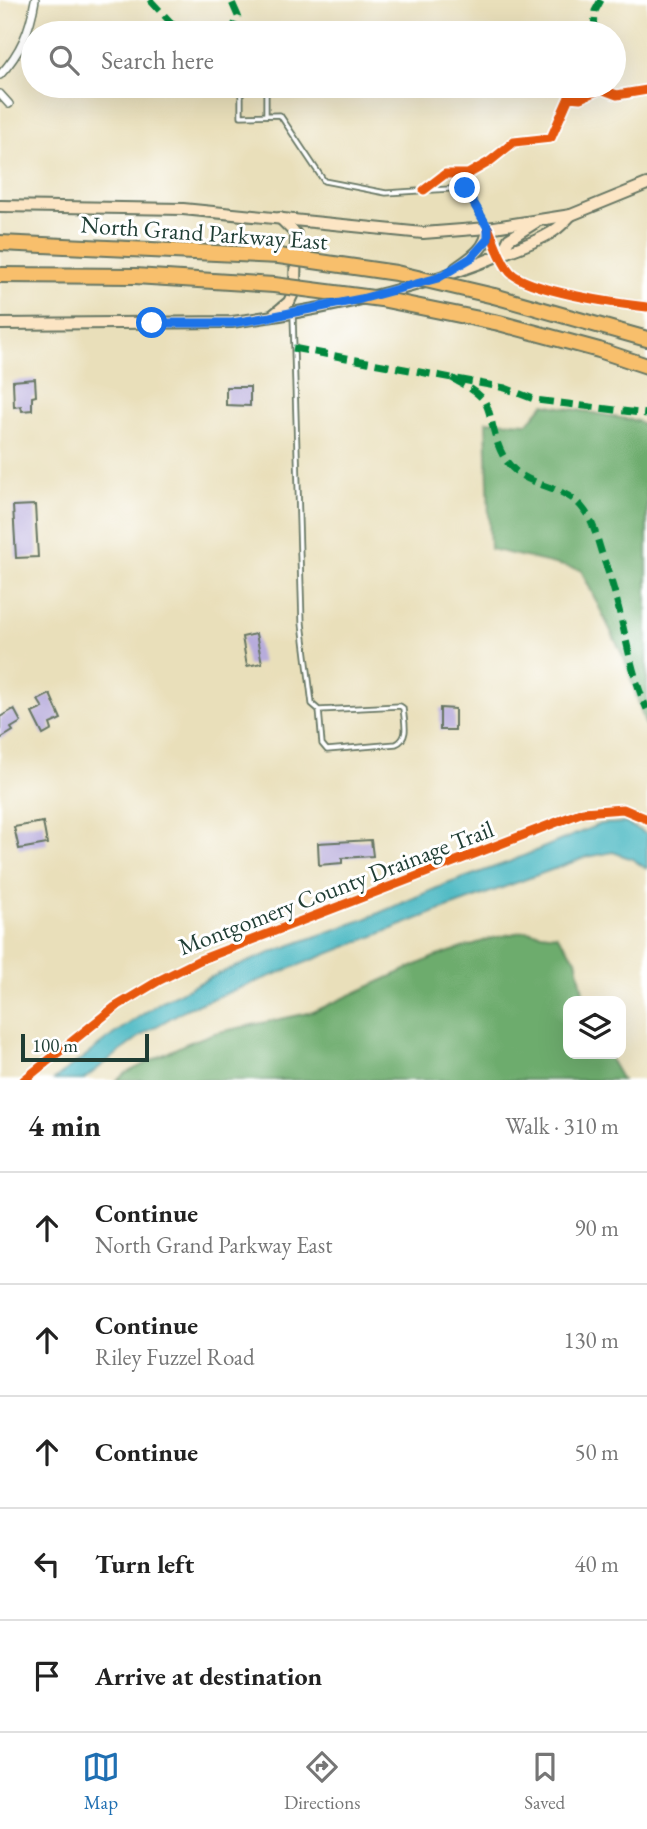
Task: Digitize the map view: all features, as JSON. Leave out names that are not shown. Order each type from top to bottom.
[{"type":"highway","name":"North Grand Parkway East","points":[[0,243],[279,256],[396,273],[494,296],[647,339]]},
{"type":"highway","name":"North Grand Parkway East","points":[[0,275],[135,276],[274,285],[381,299],[499,323],[647,366]]},
{"type":"main road","points":[[0,324],[232,323],[361,299],[438,278],[501,255],[555,231],[570,215],[647,184]]},
{"type":"main road","name":"North Grand Parkway East","points":[[0,206],[183,209],[423,233],[488,228],[570,215]]},
{"type":"main road","points":[[270,317],[289,302],[295,289],[296,234],[280,218]]},
{"type":"main road","points":[[501,255],[509,239],[541,218]]},
{"type":"main road","points":[[438,278],[482,248],[488,239],[488,228]]},
{"type":"street","points":[[32,21],[35,0]]},
{"type":"street","points":[[0,75],[21,48]]},
{"type":"street","points":[[0,94],[9,104]]},
{"type":"street","points":[[488,228],[510,271],[523,282],[615,304],[647,307]]},
{"type":"lane","points":[[241,98],[241,116],[279,116],[324,181],[386,193],[465,188],[488,228]]},
{"type":"lane","points":[[266,98],[267,115]]},
{"type":"lane","points":[[293,313],[302,623],[312,704],[315,710],[400,706],[403,708],[405,735],[402,741],[396,744],[327,750],[322,744],[319,710]]},
{"type":"green space","points":[[544,404],[637,421],[647,427],[647,730],[625,660],[581,570],[490,549],[486,421],[528,423]]},
{"type":"green space","points":[[525,931],[557,935],[576,959],[584,996],[563,996],[563,1059],[610,1059],[622,1080],[117,1080],[185,1044],[215,1033],[313,1012],[434,957]]},
{"type":"water","points":[[625,823],[647,834],[647,869],[632,859],[613,852],[587,857],[433,913],[186,1009],[143,1034],[83,1080],[54,1080],[162,1001],[218,974],[365,919],[600,824]]},
{"type":"building","points":[[35,379],[36,396],[32,397],[32,410],[22,411],[21,406],[14,407],[13,381]]},
{"type":"building","points":[[226,387],[250,387],[250,406],[226,405]]},
{"type":"building","points":[[35,505],[38,557],[16,558],[13,506]]},
{"type":"building","points":[[256,634],[262,663],[247,666],[242,637]]},
{"type":"building","points":[[50,694],[61,719],[50,724],[52,730],[43,735],[32,713],[43,708],[38,700]]},
{"type":"building","points":[[440,708],[455,709],[455,730],[440,730]]},
{"type":"building","points":[[14,709],[21,722],[0,739],[0,717]]},
{"type":"building","points":[[43,822],[47,844],[19,849],[14,827]]},
{"type":"building","points":[[371,840],[373,856],[342,858],[342,863],[319,865],[318,843]]},
{"type":"marked path","points":[[150,0],[169,21]]},
{"type":"marked path","points":[[231,0],[238,16],[236,21]]},
{"type":"marked path","points":[[595,21],[595,11],[601,0]]},
{"type":"marked path","points":[[293,348],[505,388],[536,400],[647,414]]},
{"type":"marked path","points":[[452,378],[483,399],[499,446],[508,463],[525,477],[567,495],[587,515],[613,586],[634,671],[647,709]]},
{"type":"cycle path","points":[[626,94],[647,90]]},
{"type":"cycle path","points":[[424,190],[445,174],[468,174],[489,162],[514,142],[551,138],[569,98]]},
{"type":"cycle path","points":[[488,228],[506,267],[520,279],[554,291],[647,307]]},
{"type":"cycle path","name":"Montgomery County Drainage Trail","points":[[24,1080],[115,1007],[200,960],[583,812],[623,809],[647,819]]},
{"type":"route","points":[[152,323],[232,323],[361,299],[438,278],[471,258],[488,239],[488,228],[465,188]]}]
